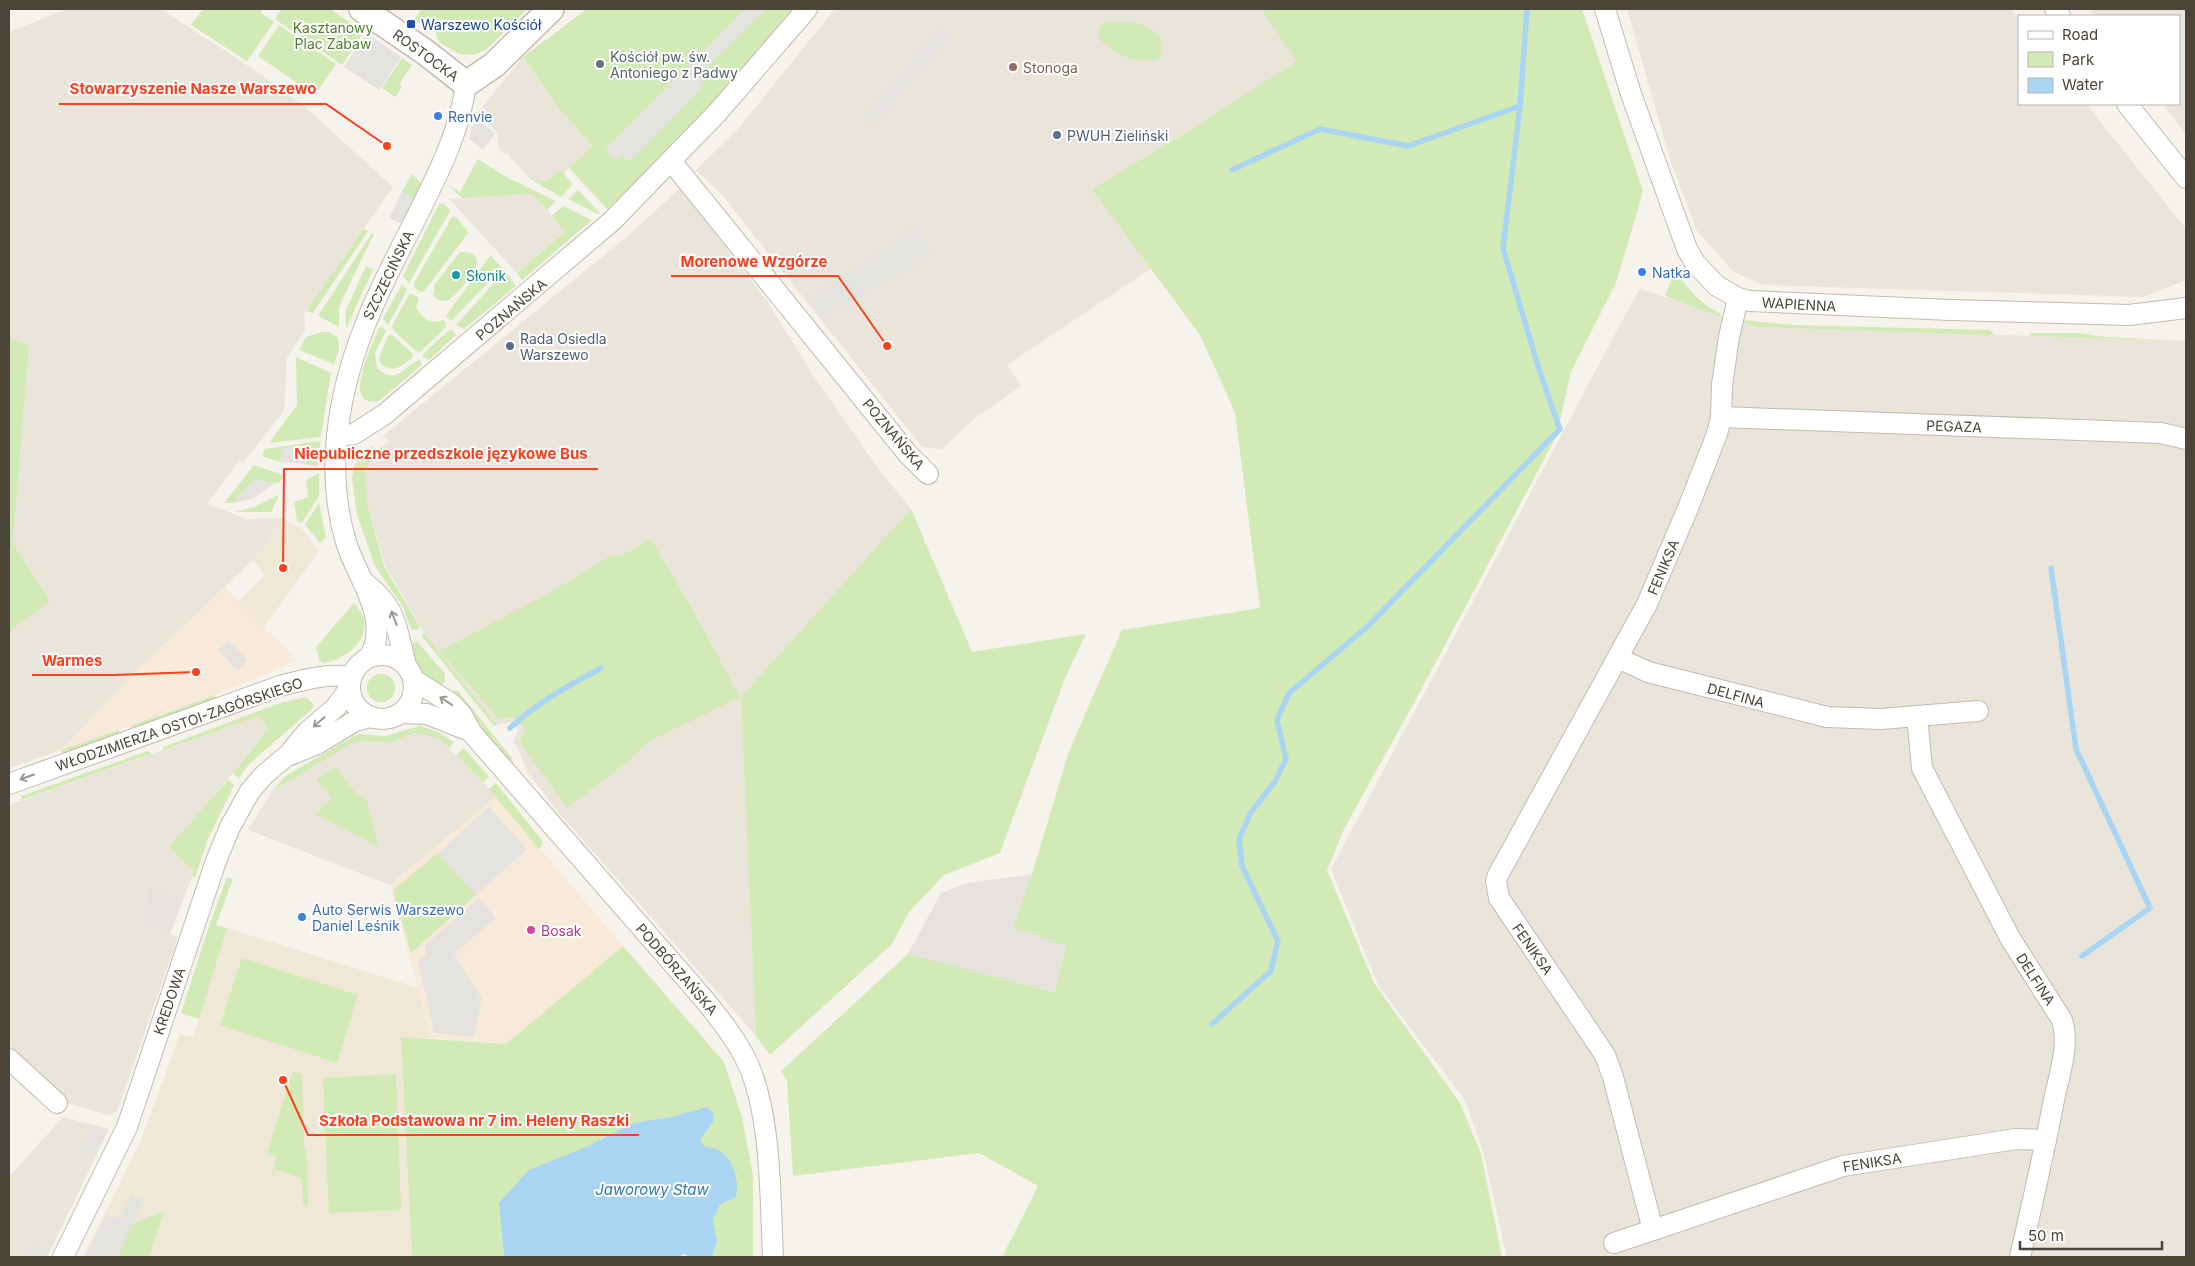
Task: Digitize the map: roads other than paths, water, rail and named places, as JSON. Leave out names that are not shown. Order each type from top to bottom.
[{"type":"street","name":"ROSTOCKA","points":[[362,9],[425,52],[466,84]]},
{"type":"street","points":[[466,84],[494,65],[551,9]]},
{"type":"street","name":"POZNAŃSKA","points":[[337,436],[354,434],[385,414],[612,222],[735,93],[807,9]]},
{"type":"street","name":"WAPIENNA","points":[[1605,9],[1632,94],[1687,249],[1707,277],[1727,293],[1750,301],[1797,304],[2043,313],[2129,315],[2186,308]]},
{"type":"street","name":"SZCZECIŃSKA","points":[[364,582],[346,544],[338,509],[335,467],[337,436],[346,382],[358,340],[377,296],[450,148],[461,115],[466,84]]},
{"type":"street","points":[[2128,105],[2186,178]]},
{"type":"street","name":"POZNAŃSKA","points":[[672,161],[907,453],[928,474]]},
{"type":"street","name":"FENIKSA","points":[[1738,298],[1726,356],[1717,434],[1676,537],[1647,604],[1498,875],[1497,890],[1504,907],[1605,1055],[1613,1077],[1653,1230],[1844,1166],[2016,1139],[2046,1140]]},
{"type":"street","name":"PEGAZA","points":[[1720,417],[2161,433],[2186,439]]},
{"type":"street","points":[[364,582],[379,594],[391,610],[410,672],[414,692],[412,701],[402,712],[389,719],[370,717],[362,712],[355,705],[350,682],[355,668],[370,656],[376,646],[376,620],[364,582]]},
{"type":"street","points":[[370,656],[390,655],[410,672]]},
{"type":"street","name":"DELFINA","points":[[1618,658],[1648,672],[1812,715],[1864,720],[1978,711]]},
{"type":"street","name":"PODBÓRZAŃSKA","points":[[410,672],[452,704],[462,715],[470,731],[703,998],[736,1041],[752,1075],[762,1112],[773,1257]]},
{"type":"street","name":"WŁODZIMIERZA OSTOI-ZAGÓRSKIEGO","points":[[9,784],[280,686],[338,675],[350,682]]},
{"type":"street","name":"KREDOWA","points":[[63,1257],[127,1127],[225,837],[250,791],[265,774],[288,755],[307,732],[336,706],[350,682]]},
{"type":"street","name":"PODBÓRZAŃSKA","points":[[402,712],[427,714],[470,731]]},
{"type":"street","name":"DELFINA","points":[[1918,716],[1922,768],[2010,938],[2055,1009],[2064,1028],[2064,1045],[2046,1140],[2020,1257]]},
{"type":"street","name":"KREDOWA","points":[[288,755],[317,744],[355,721],[370,717]]},
{"type":"street","points":[[9,1059],[57,1103]]},
{"type":"street","points":[[1614,1243],[1653,1230]]},
{"type":"water","name":"Jaworowy Staw","points":[[707,1107],[714,1113],[713,1122],[700,1139],[704,1146],[719,1150],[729,1160],[735,1171],[737,1184],[736,1197],[720,1205],[713,1220],[717,1241],[712,1257],[690,1257],[684,1254],[679,1257],[504,1257],[499,1203],[529,1170],[588,1146],[633,1123],[671,1117]]},
{"type":"waterway","points":[[1527,9],[1520,106],[1503,248],[1538,366],[1559,427]]},
{"type":"waterway","points":[[1232,170],[1320,129],[1408,146],[1520,106]]},
{"type":"waterway","points":[[1212,1024],[1271,971],[1278,941],[1242,866],[1239,839],[1251,812],[1274,783],[1286,759],[1277,720],[1289,693],[1367,627],[1560,429]]},
{"type":"waterway","points":[[2051,568],[2076,749],[2150,908],[2082,956]]},
{"type":"waterway","points":[[510,728],[542,702],[601,668]]},
{"type":"place","name":"Warszewo Kościół","points":[[411,24]]},
{"type":"place","name":"Kościół pw. św. Antoniego z Padwy","points":[[600,64]]},
{"type":"place","name":"Stonoga","points":[[1013,67]]},
{"type":"place","name":"Renvie","points":[[438,116]]},
{"type":"place","name":"PWUH Zieliński","points":[[1057,135]]},
{"type":"place","name":"Stowarzyszenie Nasze Warszewo","points":[[387,146]]},
{"type":"place","name":"Natka","points":[[1642,272]]},
{"type":"place","name":"Słonik","points":[[456,275]]},
{"type":"place","name":"Rada Osiedla Warszewo","points":[[510,346]]},
{"type":"place","name":"Morenowe Wzgórze","points":[[887,346]]},
{"type":"place","name":"Niepubliczne przedszkole językowe Bus","points":[[283,568]]},
{"type":"place","name":"Warmes","points":[[196,672]]},
{"type":"place","name":"Auto Serwis Warszewo Daniel Leśnik","points":[[302,917]]},
{"type":"place","name":"Bosak","points":[[531,930]]},
{"type":"place","name":"Szkoła Podstawowa nr 7 im. Heleny Raszki","points":[[283,1080]]},
{"type":"park label","name":"Kasztanowy Plac Zabaw","points":[[333,36]]}]
